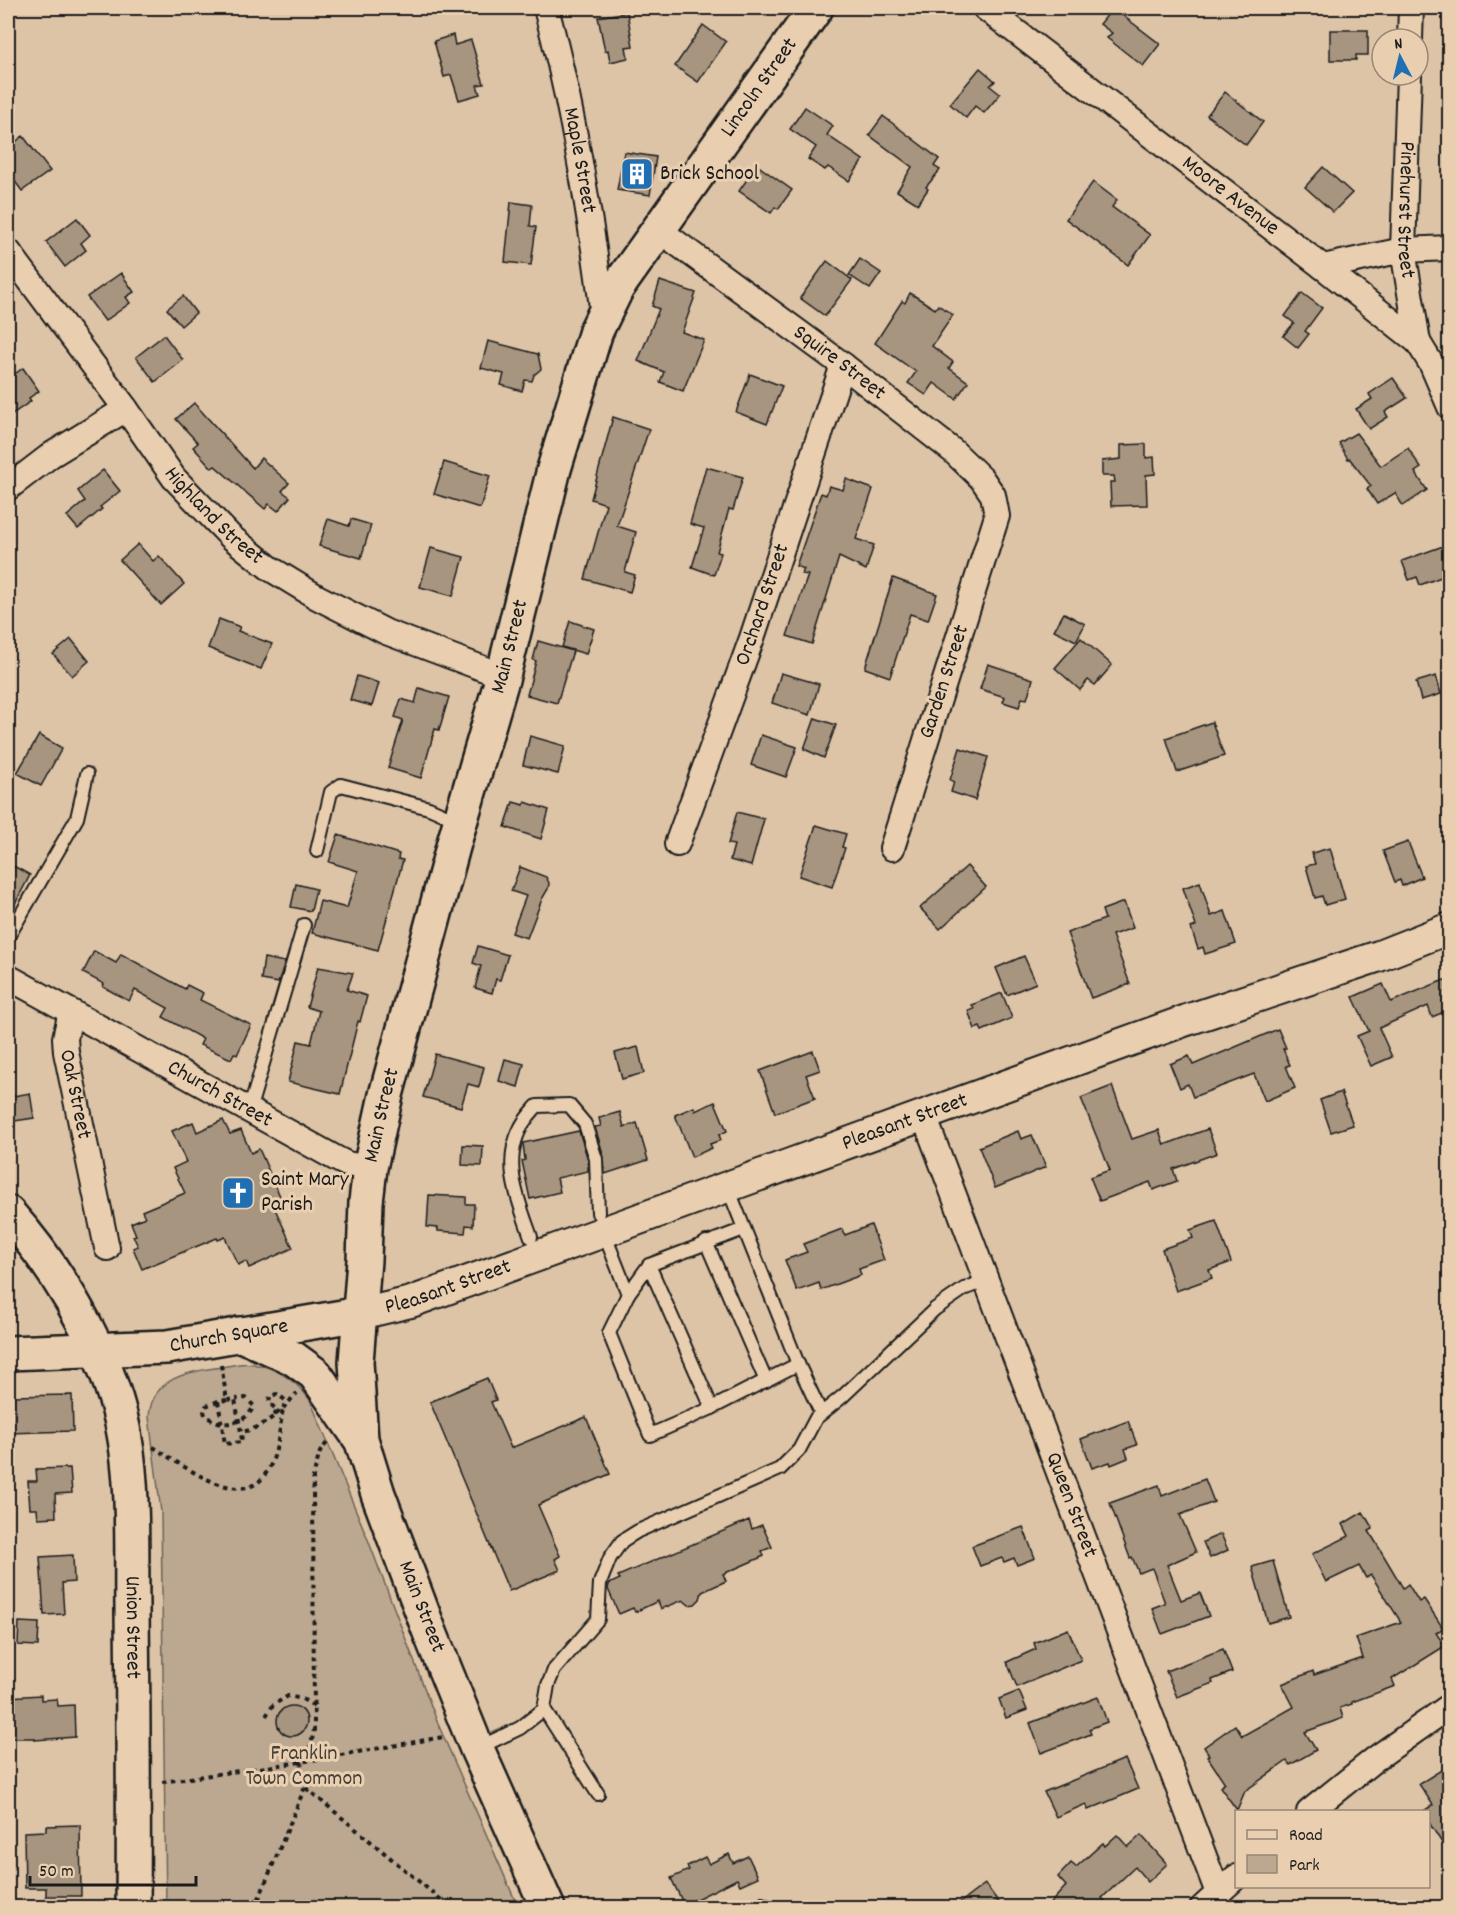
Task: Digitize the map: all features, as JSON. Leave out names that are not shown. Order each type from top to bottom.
[{"type":"main road","name":"Lincoln Street","points":[[603,315],[617,288],[816,8]]},
{"type":"main road","name":"Main Street","points":[[548,1908],[477,1749],[393,1534],[345,1438],[356,1371],[370,1168],[386,1095],[460,822],[503,676],[554,469],[603,315]]},
{"type":"main road","name":"Union Street","points":[[8,1213],[57,1278],[97,1349],[117,1402],[124,1439],[130,1501],[134,1908]]},
{"type":"main road","name":"Church Square","points":[[8,1353],[167,1347],[360,1314]]},
{"type":"main road","points":[[239,1334],[293,1358],[315,1374],[345,1438]]},
{"type":"street","name":"Maple Street","points":[[546,8],[566,86],[603,315]]},
{"type":"street","name":"Moore Avenue","points":[[985,8],[1418,342],[1432,365],[1449,407]]},
{"type":"street","points":[[1410,27],[1411,8]]},
{"type":"street","name":"Pinehurst Street","points":[[1409,87],[1403,250],[1418,342]]},
{"type":"street","name":"Squire Street","points":[[659,230],[843,365],[952,452],[982,479],[993,495],[997,516]]},
{"type":"street","points":[[1323,267],[1403,250],[1449,248]]},
{"type":"street","name":"Highland Street","points":[[8,251],[126,409],[174,478],[231,537],[271,569],[317,597],[386,632],[503,676]]},
{"type":"street","name":"Orchard Street","points":[[677,844],[752,638],[843,365]]},
{"type":"street","points":[[8,488],[51,455],[126,409]]},
{"type":"street","name":"Garden Street","points":[[892,848],[997,516]]},
{"type":"street","name":"Pleasant Street","points":[[360,1314],[411,1302],[601,1223],[728,1188],[1187,1020],[1379,956],[1449,928]]},
{"type":"street","points":[[8,977],[71,1012]]},
{"type":"street","name":"Church Street","points":[[71,1012],[337,1159],[347,1164],[370,1168]]},
{"type":"street","name":"Oak Street","points":[[71,1012],[65,1038],[66,1052],[107,1248]]},
{"type":"street","name":"Queen Street","points":[[924,1116],[987,1280],[1210,1900]]},
{"type":"street","points":[[1311,1810],[1375,1759],[1449,1706]]},
{"type":"street","points":[[1210,1900],[1235,1877]]},
{"type":"lane","points":[[8,937],[77,818],[87,774]]},
{"type":"lane","points":[[317,851],[331,792],[341,785],[429,808],[460,822]]},
{"type":"lane","points":[[249,1111],[304,925]]},
{"type":"lane","points":[[531,1238],[512,1178],[512,1149],[521,1127],[537,1106],[569,1105],[585,1124],[596,1159],[601,1223],[628,1294]]},
{"type":"lane","points":[[728,1188],[798,1364],[821,1413]]},
{"type":"lane","points":[[744,1229],[649,1265],[628,1294],[609,1333],[650,1435],[712,1408],[798,1364]]},
{"type":"lane","points":[[706,1242],[766,1381]]},
{"type":"lane","points":[[649,1265],[712,1408]]},
{"type":"lane","points":[[477,1749],[510,1735],[531,1722],[544,1709],[548,1685],[554,1670],[598,1618],[600,1582],[610,1558],[622,1541],[628,1536],[780,1469],[799,1450],[812,1423],[821,1413],[843,1396],[940,1304],[964,1289],[987,1280]]},
{"type":"lane","points":[[544,1709],[598,1794]]},
{"type":"lane","points":[[755,1908],[762,1904],[771,1908]]},
{"type":"path","points":[[220,1364],[227,1400]]},
{"type":"path","points":[[241,1432],[257,1428],[275,1416],[303,1386]]},
{"type":"path","points":[[275,1416],[276,1409],[269,1403],[270,1396],[277,1394],[285,1400],[291,1400]]},
{"type":"path","points":[[246,1398],[254,1406],[239,1422],[222,1424],[208,1418],[203,1413],[208,1404],[227,1400],[246,1398]]},
{"type":"path","points":[[218,1401],[225,1444],[242,1442],[235,1399]]},
{"type":"path","points":[[149,1445],[219,1484],[236,1489],[250,1487],[262,1479],[270,1465],[283,1409]]},
{"type":"path","points":[[255,1908],[305,1787],[301,1762],[314,1730],[313,1477],[320,1452],[345,1438]]},
{"type":"path","points":[[266,1716],[276,1702],[288,1696],[302,1699],[314,1706]]},
{"type":"path","points":[[162,1782],[301,1762],[446,1736]]},
{"type":"path","points":[[305,1787],[451,1908]]},
{"type":"green space","name":"Franklin Town Common","points":[[239,1364],[260,1365],[279,1372],[296,1384],[310,1400],[367,1537],[438,1724],[518,1907],[166,1907],[161,1512],[149,1417],[152,1402],[159,1390],[169,1381],[195,1371]]},
{"type":"building","points":[[1113,8],[1160,44],[1143,66],[1107,38],[1112,33],[1100,24]]},
{"type":"building","points":[[627,12],[633,46],[626,47],[628,58],[610,62],[608,50],[605,51],[598,17]]},
{"type":"building","points":[[703,25],[726,42],[698,82],[675,66]]},
{"type":"building","points":[[1330,30],[1368,30],[1368,55],[1356,55],[1356,60],[1330,60]]},
{"type":"building","points":[[453,35],[455,45],[471,40],[484,84],[477,85],[480,94],[459,100],[451,75],[444,77],[434,41]]},
{"type":"building","points":[[980,68],[995,81],[990,86],[1000,94],[984,113],[975,106],[966,118],[950,104]]},
{"type":"building","points":[[1225,92],[1263,122],[1246,145],[1207,115]]},
{"type":"building","points":[[805,107],[833,126],[827,135],[863,160],[849,181],[828,167],[825,170],[808,159],[816,147],[790,129]]},
{"type":"building","points":[[883,116],[939,159],[934,166],[940,170],[926,187],[928,189],[918,204],[897,191],[912,167],[869,135]]},
{"type":"building","points":[[23,136],[50,171],[22,191],[8,172],[8,148]]},
{"type":"building","name":"Brick School","points":[[624,152],[656,157],[650,195],[617,190]]},
{"type":"building","points":[[757,165],[792,190],[778,209],[775,207],[771,213],[739,191]]},
{"type":"building","points":[[1323,167],[1352,193],[1333,212],[1305,187]]},
{"type":"building","points":[[1093,182],[1117,200],[1112,207],[1150,235],[1128,265],[1066,219]]},
{"type":"building","points":[[511,202],[532,205],[530,226],[536,227],[531,265],[505,262]]},
{"type":"building","points":[[77,218],[90,235],[81,243],[86,250],[65,267],[46,242]]},
{"type":"building","points":[[860,259],[881,273],[870,289],[849,275]]},
{"type":"building","points":[[827,261],[852,280],[825,316],[800,298]]},
{"type":"building","points":[[121,273],[134,292],[126,297],[130,303],[105,321],[87,297]]},
{"type":"building","points":[[660,281],[696,293],[682,332],[704,340],[683,391],[660,382],[664,372],[638,361],[659,309],[652,306]]},
{"type":"building","points":[[910,293],[935,309],[938,305],[953,315],[932,346],[953,362],[949,368],[968,382],[956,399],[934,383],[926,395],[908,383],[916,372],[875,343],[902,301],[905,303]]},
{"type":"building","points":[[1302,293],[1322,308],[1305,331],[1309,334],[1298,348],[1283,336],[1294,323],[1285,316]]},
{"type":"building","points":[[183,296],[196,313],[181,326],[167,309]]},
{"type":"building","points":[[164,335],[183,360],[155,382],[136,357]]},
{"type":"building","points":[[488,341],[538,354],[541,369],[534,375],[532,381],[525,380],[522,391],[501,385],[504,374],[481,368]]},
{"type":"building","points":[[23,368],[39,391],[29,398],[31,401],[8,417],[8,379]]},
{"type":"building","points":[[750,374],[782,386],[767,424],[736,412]]},
{"type":"building","points":[[1393,378],[1407,398],[1385,412],[1388,417],[1369,429],[1356,409],[1372,399],[1369,394]]},
{"type":"building","points":[[194,403],[253,468],[261,458],[289,483],[282,491],[290,497],[278,511],[269,504],[265,509],[215,466],[212,468],[193,447],[198,443],[176,419]]},
{"type":"building","points":[[613,417],[649,429],[617,526],[636,532],[625,572],[635,575],[630,592],[585,579],[606,504],[591,499]]},
{"type":"building","points":[[1356,433],[1381,466],[1408,448],[1421,468],[1415,472],[1427,490],[1403,506],[1395,493],[1377,504],[1367,489],[1371,486],[1348,459],[1339,443]]},
{"type":"building","points":[[1146,444],[1146,458],[1154,457],[1155,474],[1146,475],[1147,505],[1111,506],[1110,482],[1115,482],[1114,476],[1102,476],[1102,461],[1121,459],[1121,445]]},
{"type":"building","points":[[444,462],[490,476],[480,508],[434,494]]},
{"type":"building","points":[[706,467],[743,477],[733,510],[729,509],[717,552],[721,553],[714,575],[692,567],[704,528],[690,524]]},
{"type":"building","points":[[103,470],[120,491],[78,529],[67,516],[85,501],[78,491]]},
{"type":"building","points":[[846,479],[873,489],[856,539],[874,545],[866,570],[839,557],[812,644],[787,636],[808,575],[802,574],[804,569],[796,566],[821,493],[826,495],[829,486],[843,490]]},
{"type":"building","points":[[328,519],[349,526],[351,519],[371,525],[361,558],[319,546]]},
{"type":"building","points":[[138,544],[153,561],[159,556],[184,584],[161,605],[120,560]]},
{"type":"building","points":[[1443,546],[1449,564],[1449,574],[1420,585],[1417,577],[1409,580],[1402,561]]},
{"type":"building","points":[[431,548],[464,557],[453,596],[420,587]]},
{"type":"building","points":[[893,578],[937,594],[928,620],[910,614],[890,677],[865,668]]},
{"type":"building","points":[[1064,613],[1085,624],[1076,641],[1054,630]]},
{"type":"building","points":[[219,619],[240,627],[238,631],[272,644],[261,669],[208,648]]},
{"type":"building","points":[[570,621],[594,629],[586,654],[562,647]]},
{"type":"building","points":[[1081,638],[1112,665],[1095,685],[1088,680],[1080,690],[1055,668]]},
{"type":"building","points":[[71,639],[89,661],[72,676],[53,654]]},
{"type":"building","points":[[538,641],[573,651],[557,703],[527,695],[536,661],[533,660]]},
{"type":"building","points":[[988,664],[1033,679],[1027,699],[1022,698],[1019,707],[1003,702],[1005,697],[980,689]]},
{"type":"building","points":[[781,673],[819,684],[810,715],[772,703]]},
{"type":"building","points":[[357,676],[379,683],[372,706],[350,700]]},
{"type":"building","points":[[1436,676],[1441,694],[1421,700],[1416,682]]},
{"type":"building","points":[[419,688],[449,697],[439,730],[435,729],[421,778],[388,768],[403,720],[395,717],[401,699],[415,703]]},
{"type":"building","points":[[815,718],[836,725],[824,758],[804,749]]},
{"type":"building","points":[[1212,722],[1224,756],[1177,772],[1166,738]]},
{"type":"building","points":[[39,735],[62,748],[41,786],[17,773]]},
{"type":"building","points":[[761,735],[797,747],[786,777],[751,765]]},
{"type":"building","points":[[530,736],[565,746],[558,774],[523,765]]},
{"type":"building","points":[[960,748],[988,757],[975,800],[951,792],[954,782],[950,780]]},
{"type":"building","points":[[513,802],[524,805],[525,802],[549,810],[541,839],[505,827]]},
{"type":"building","points":[[737,812],[764,819],[751,866],[730,860],[734,845],[728,844]]},
{"type":"building","points":[[816,825],[846,834],[842,847],[845,848],[832,887],[799,876]]},
{"type":"building","points":[[338,835],[399,854],[398,859],[403,860],[378,950],[312,933],[320,901],[347,908],[358,871],[329,862]]},
{"type":"building","points":[[1408,842],[1422,877],[1402,886],[1400,880],[1395,882],[1383,851]]},
{"type":"building","points":[[1330,848],[1345,899],[1325,905],[1322,896],[1315,898],[1306,866],[1315,864],[1312,853]]},
{"type":"building","points":[[8,863],[30,875],[8,917]]},
{"type":"building","points":[[967,866],[986,887],[940,929],[920,908]]},
{"type":"building","points":[[520,867],[546,877],[549,883],[527,938],[512,933],[526,896],[511,891]]},
{"type":"building","points":[[1200,882],[1211,916],[1225,911],[1236,944],[1205,954],[1203,947],[1198,949],[1191,928],[1196,926],[1183,888]]},
{"type":"building","points":[[296,884],[316,889],[311,911],[291,907]]},
{"type":"building","points":[[1124,902],[1133,928],[1112,935],[1130,984],[1091,998],[1067,933],[1105,919],[1102,910]]},
{"type":"building","points":[[478,946],[508,955],[500,980],[496,979],[492,993],[475,988],[481,966],[473,963]]},
{"type":"building","points":[[94,951],[116,963],[121,954],[185,989],[187,985],[203,993],[200,1000],[251,1025],[237,1055],[234,1053],[231,1059],[200,1045],[203,1039],[163,1017],[168,1008],[135,990],[129,1001],[83,973]]},
{"type":"building","points":[[1024,956],[1036,983],[1007,995],[996,968]]},
{"type":"building","points":[[264,958],[285,962],[278,983],[261,980]]},
{"type":"building","points":[[318,967],[353,973],[347,990],[367,996],[360,1022],[358,1021],[340,1094],[288,1082],[298,1041],[311,1044],[319,1011],[307,1007]]},
{"type":"building","points":[[1449,978],[1449,1010],[1432,1017],[1428,1006],[1379,1028],[1392,1057],[1371,1066],[1357,1036],[1369,1031],[1353,997],[1383,984],[1391,1002]]},
{"type":"building","points":[[1002,993],[1012,1018],[982,1031],[980,1027],[975,1029],[968,1011],[974,1009],[972,1005]]},
{"type":"building","points":[[1278,1029],[1290,1065],[1286,1066],[1295,1088],[1265,1101],[1254,1074],[1193,1097],[1188,1084],[1180,1088],[1170,1064],[1189,1056],[1193,1065]]},
{"type":"building","points":[[638,1047],[644,1073],[622,1079],[615,1053]]},
{"type":"building","points":[[813,1051],[820,1070],[806,1075],[815,1098],[775,1113],[760,1071]]},
{"type":"building","points":[[435,1054],[484,1067],[479,1087],[468,1084],[461,1107],[423,1097]]},
{"type":"building","points":[[505,1059],[524,1064],[518,1087],[499,1081]]},
{"type":"building","points":[[1112,1086],[1132,1139],[1159,1130],[1164,1145],[1208,1129],[1217,1153],[1173,1169],[1177,1181],[1153,1190],[1150,1182],[1100,1201],[1090,1177],[1110,1170],[1081,1098]]},
{"type":"building","points":[[1341,1092],[1353,1125],[1331,1132],[1320,1100]]},
{"type":"building","points":[[30,1093],[34,1118],[8,1122],[8,1097]]},
{"type":"building","points":[[715,1102],[727,1131],[719,1135],[721,1140],[710,1144],[712,1148],[692,1157],[675,1115],[694,1107],[695,1111]]},
{"type":"building","points":[[620,1112],[624,1127],[637,1123],[648,1160],[605,1174],[604,1157],[595,1127],[601,1126],[599,1118]]},
{"type":"building","name":"Saint Mary Parish","points":[[223,1120],[230,1134],[241,1130],[251,1153],[259,1149],[284,1205],[275,1209],[293,1248],[249,1268],[246,1261],[238,1265],[225,1237],[218,1240],[217,1238],[142,1269],[133,1248],[138,1246],[133,1236],[136,1235],[131,1223],[145,1217],[142,1211],[185,1193],[173,1168],[186,1162],[172,1131],[193,1122],[197,1132]]},
{"type":"building","points":[[579,1131],[588,1160],[588,1171],[557,1178],[560,1192],[530,1199],[522,1161],[525,1160],[523,1143]]},
{"type":"building","points":[[1018,1131],[1021,1139],[1032,1135],[1046,1167],[995,1188],[979,1147]]},
{"type":"building","points":[[463,1145],[483,1146],[482,1166],[462,1165]]},
{"type":"building","points":[[429,1195],[466,1197],[466,1204],[474,1204],[473,1226],[466,1225],[465,1233],[438,1231],[438,1228],[427,1227]]},
{"type":"building","points":[[1216,1221],[1231,1262],[1209,1270],[1212,1278],[1176,1291],[1162,1249],[1193,1238],[1190,1230]]},
{"type":"building","points":[[871,1225],[884,1260],[859,1269],[861,1275],[821,1290],[819,1283],[797,1291],[785,1260],[807,1252],[803,1244],[842,1229],[845,1235]]},
{"type":"building","points":[[487,1378],[496,1400],[491,1402],[511,1448],[586,1417],[610,1474],[538,1505],[560,1556],[555,1559],[560,1570],[509,1591],[430,1402]]},
{"type":"building","points":[[72,1395],[73,1431],[8,1433],[8,1396]]},
{"type":"building","points":[[1128,1421],[1137,1445],[1125,1449],[1128,1458],[1111,1465],[1110,1462],[1092,1468],[1081,1439]]},
{"type":"building","points":[[70,1468],[72,1493],[55,1494],[56,1517],[38,1518],[37,1509],[30,1509],[28,1481],[37,1481],[36,1469]]},
{"type":"building","points":[[1205,1479],[1214,1502],[1180,1515],[1196,1552],[1167,1565],[1181,1600],[1200,1593],[1209,1616],[1162,1634],[1152,1608],[1165,1603],[1152,1568],[1139,1573],[1132,1557],[1130,1558],[1110,1503],[1159,1485],[1162,1496]]},
{"type":"building","points":[[1363,1512],[1373,1529],[1369,1531],[1403,1588],[1408,1584],[1419,1602],[1424,1599],[1443,1628],[1436,1633],[1445,1646],[1392,1679],[1395,1686],[1340,1708],[1343,1718],[1305,1732],[1316,1750],[1290,1765],[1287,1761],[1245,1791],[1237,1810],[1220,1787],[1225,1783],[1207,1756],[1209,1755],[1204,1747],[1235,1725],[1242,1736],[1294,1707],[1282,1684],[1313,1671],[1314,1675],[1363,1658],[1356,1638],[1401,1622],[1371,1575],[1366,1578],[1359,1566],[1326,1582],[1312,1554],[1349,1536],[1343,1524]]},
{"type":"building","points":[[749,1520],[752,1529],[762,1525],[772,1547],[762,1551],[764,1556],[723,1574],[726,1581],[702,1592],[695,1604],[689,1605],[683,1600],[661,1609],[658,1601],[635,1612],[633,1608],[619,1614],[608,1589],[609,1584],[620,1579],[618,1576]]},
{"type":"building","points":[[1023,1527],[1035,1558],[1017,1565],[1014,1558],[1004,1562],[1002,1558],[980,1566],[972,1546]]},
{"type":"building","points":[[1221,1534],[1228,1550],[1210,1558],[1203,1542]]},
{"type":"building","points":[[73,1555],[74,1582],[62,1583],[64,1614],[44,1615],[40,1557]]},
{"type":"building","points":[[1273,1561],[1289,1617],[1268,1623],[1252,1567]]},
{"type":"building","points":[[19,1622],[39,1623],[38,1646],[18,1645]]},
{"type":"building","points":[[1068,1629],[1081,1660],[1017,1687],[1007,1662],[1036,1649],[1034,1643]]},
{"type":"building","points":[[1223,1649],[1232,1672],[1212,1680],[1213,1683],[1177,1697],[1166,1671]]},
{"type":"building","points":[[1019,1691],[1027,1710],[1006,1718],[999,1699]]},
{"type":"building","points":[[41,1695],[41,1700],[57,1699],[58,1706],[74,1705],[75,1737],[35,1740],[35,1738],[8,1738],[8,1697]]},
{"type":"building","points":[[1098,1697],[1107,1722],[1089,1729],[1091,1734],[1041,1753],[1030,1723]]},
{"type":"building","points":[[292,1706],[302,1711],[307,1721],[302,1731],[292,1736],[282,1731],[277,1721],[282,1711]]},
{"type":"building","points":[[1125,1759],[1138,1789],[1088,1810],[1086,1804],[1056,1817],[1044,1792]]},
{"type":"building","points":[[1449,1765],[1449,1854],[1430,1824],[1430,1810],[1425,1810],[1433,1805],[1419,1784]]},
{"type":"building","points":[[80,1825],[81,1896],[46,1896],[46,1888],[25,1888],[24,1832],[46,1831],[46,1826]]},
{"type":"building","points":[[1117,1835],[1128,1847],[1141,1835],[1167,1864],[1148,1882],[1135,1867],[1102,1898],[1112,1908],[1046,1908],[1066,1886],[1058,1877],[1071,1863],[1076,1867],[1103,1843],[1105,1846]]},
{"type":"building","points":[[729,1854],[733,1863],[748,1856],[758,1877],[740,1885],[737,1879],[684,1905],[671,1878],[689,1870],[687,1866],[705,1857],[709,1864]]},
{"type":"building","points":[[985,1884],[1003,1908],[953,1908]]},
{"type":"place","name":"Brick School","points":[[637,174]]},
{"type":"place","name":"Saint Mary Parish","points":[[238,1193]]}]
